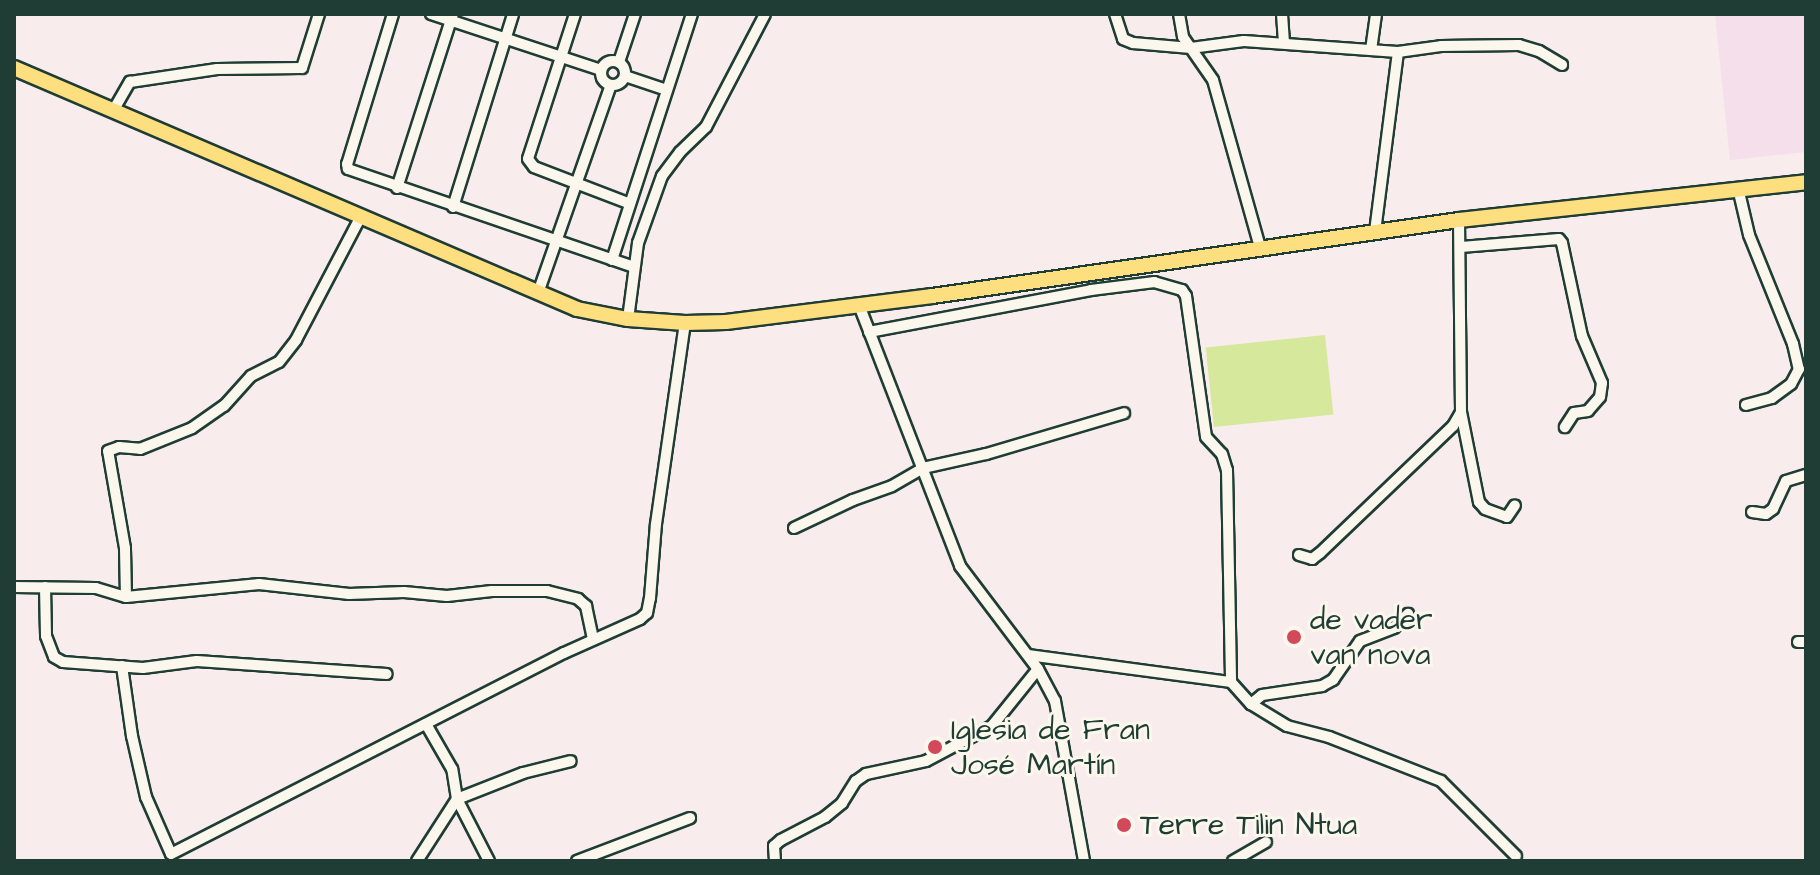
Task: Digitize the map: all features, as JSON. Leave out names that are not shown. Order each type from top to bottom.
[{"type":"main road","points":[[14,68],[577,309],[628,319],[685,323],[726,322],[859,305],[1459,220],[1806,182]]},
{"type":"street","points":[[113,111],[130,82],[217,69],[302,68],[319,14]]},
{"type":"street","points":[[393,14],[347,164],[353,173],[634,267]]},
{"type":"street","points":[[431,14],[452,17],[601,70]]},
{"type":"street","points":[[453,207],[513,14]]},
{"type":"street","points":[[575,14],[528,159],[534,167],[628,203]]},
{"type":"street","points":[[635,14],[619,62],[625,76],[667,90]]},
{"type":"street","points":[[612,260],[628,203],[692,14]]},
{"type":"street","points":[[628,319],[638,243],[662,176],[680,152],[706,127],[765,14]]},
{"type":"street","points":[[1115,14],[1123,39],[1191,48],[1244,41],[1398,52],[1441,46],[1519,45],[1539,51],[1562,65]]},
{"type":"street","points":[[1179,14],[1183,37],[1213,80],[1260,247]]},
{"type":"street","points":[[1282,14],[1284,43]]},
{"type":"street","points":[[1371,50],[1376,14]]},
{"type":"street","points":[[397,188],[452,17]]},
{"type":"street","points":[[1375,232],[1398,52]]},
{"type":"street","points":[[601,70],[608,62],[619,62]]},
{"type":"street","points":[[601,70],[604,82],[611,85],[622,82],[625,76]]},
{"type":"street","points":[[538,293],[559,242],[611,85]]},
{"type":"street","points":[[1738,188],[1749,235],[1793,344],[1799,369],[1791,384],[1772,398],[1746,405]]},
{"type":"street","points":[[126,597],[125,548],[108,451],[119,447],[140,449],[192,428],[224,406],[251,376],[279,362],[303,328],[361,216]]},
{"type":"street","points":[[1459,220],[1461,412],[1481,506],[1507,517],[1515,505]]},
{"type":"street","points":[[1461,247],[1559,239],[1562,243],[1582,336],[1602,383],[1600,397],[1588,411],[1574,413],[1565,427]]},
{"type":"street","points":[[869,332],[1103,288],[1154,282],[1182,290],[1186,296],[1206,437],[1222,454],[1227,470],[1231,682]]},
{"type":"street","points":[[859,305],[960,566],[974,589],[1038,669],[1055,701],[1084,861]]},
{"type":"street","points":[[122,666],[132,736],[146,797],[171,854],[647,613],[685,323]]},
{"type":"street","points":[[1299,555],[1312,559],[1320,553],[1453,426],[1461,412]]},
{"type":"street","points":[[794,528],[838,506],[892,486],[923,468],[986,454],[1124,413]]},
{"type":"street","points":[[1752,512],[1766,514],[1773,509],[1786,481],[1806,475]]},
{"type":"street","points":[[14,587],[96,588],[126,597],[259,584],[349,594],[404,592],[447,596],[492,591],[547,591],[578,599],[586,606],[593,639]]},
{"type":"street","points":[[45,587],[46,636],[54,657],[63,662],[122,666],[197,661],[387,674]]},
{"type":"street","points":[[1251,704],[1262,695],[1322,686],[1333,680],[1360,641],[1394,628],[1408,614]]},
{"type":"street","points":[[1028,655],[1231,682],[1251,704],[1287,726],[1329,737],[1441,781],[1516,856]]},
{"type":"street","points":[[775,861],[774,846],[825,817],[842,803],[856,781],[866,774],[875,769],[926,761],[992,726],[1038,669]]},
{"type":"street","points":[[426,724],[452,769],[457,799],[489,861]]},
{"type":"street","points":[[417,861],[457,799],[523,773],[571,761]]},
{"type":"street","points":[[577,861],[690,818]]},
{"type":"street","points":[[1233,861],[1266,842]]},
{"type":"shaded area","points":[[1715,14],[1806,14],[1806,152],[1730,160]]},
{"type":"green space","points":[[1325,335],[1333,415],[1214,427],[1206,348]]},
{"type":"place","name":"de vader van nova","points":[[1294,637]]},
{"type":"place","name":"Iglesia de Fran José Martín","points":[[935,747]]},
{"type":"place","name":"Terre Tilin Ntua","points":[[1124,825]]}]
